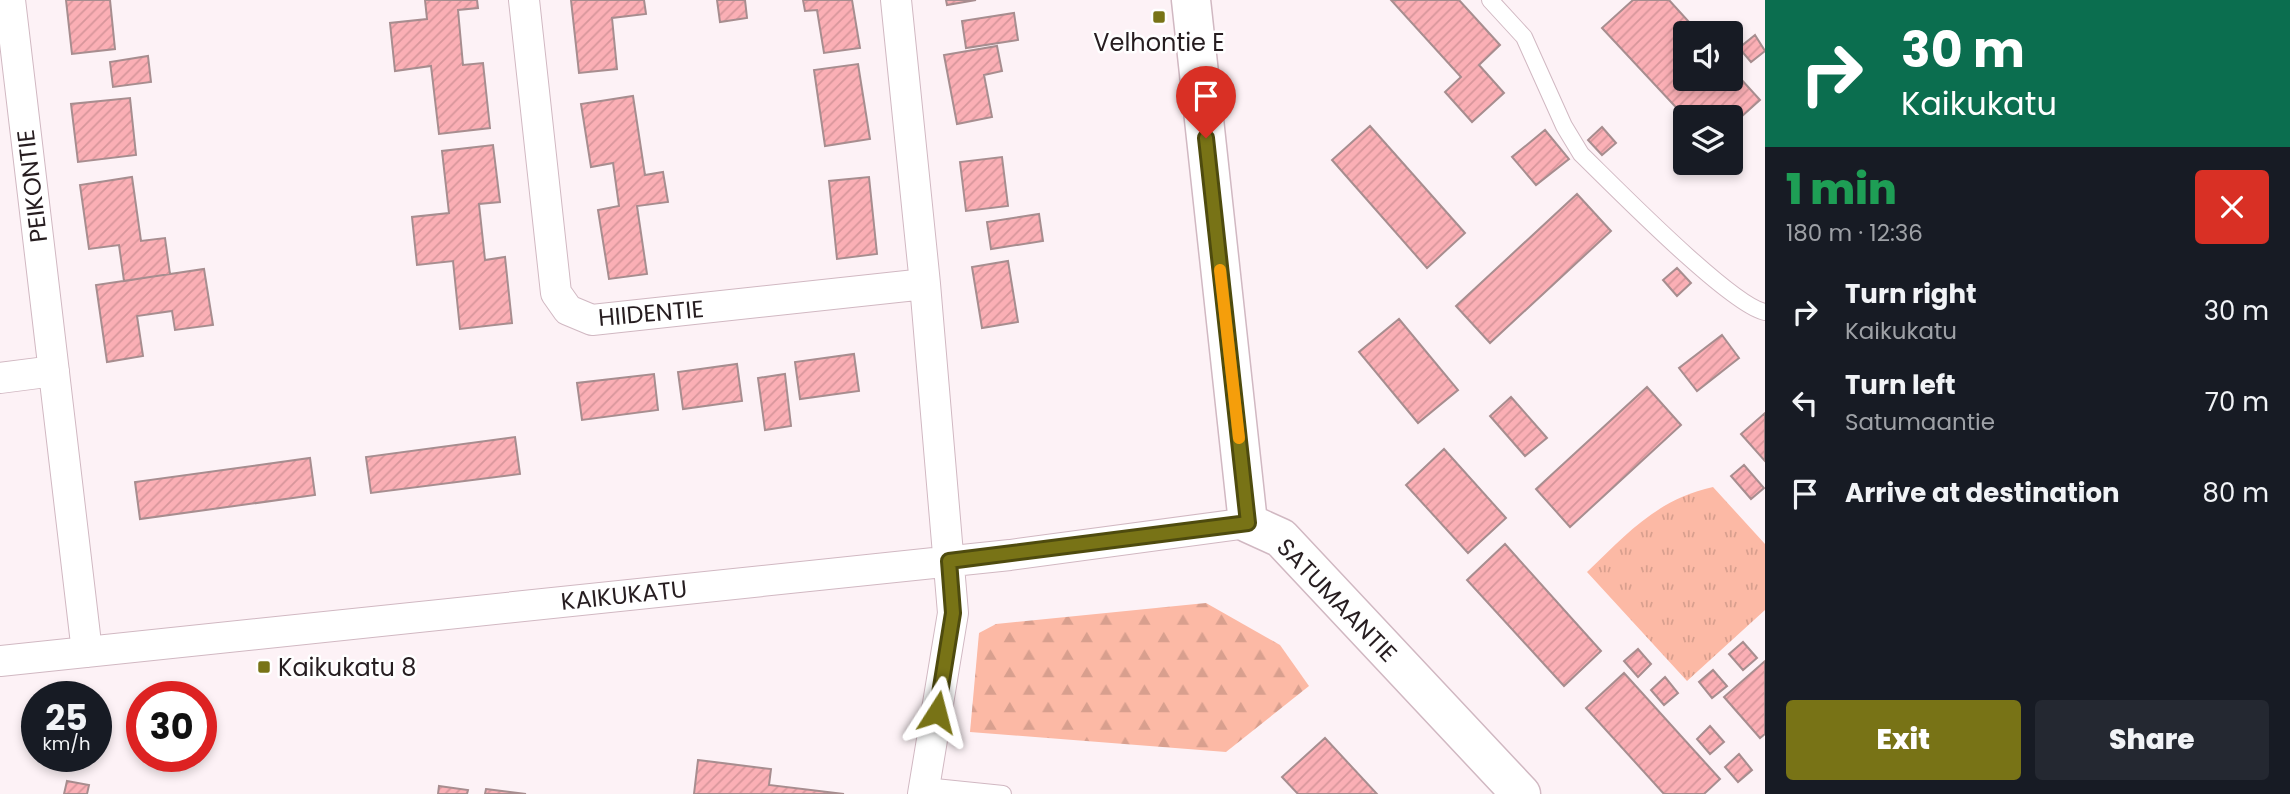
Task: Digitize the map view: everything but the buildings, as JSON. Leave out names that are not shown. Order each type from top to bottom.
[{"type":"street","name":"PEIKONTIE","points":[[10,0],[87,652]]},
{"type":"street","name":"HIIDENTIE","points":[[524,0],[556,293],[568,310],[592,320],[925,284]]},
{"type":"street","points":[[896,0],[925,284],[953,613],[924,790]]},
{"type":"street","points":[[1191,0],[1248,523]]},
{"type":"street","points":[[0,379],[54,371]]},
{"type":"street","name":"KAIKUKATU","points":[[0,662],[949,561],[1248,523]]},
{"type":"street","name":"SATUMAANTIE","points":[[1248,523],[1281,538],[1521,794]]},
{"type":"lane","points":[[1490,0],[1524,37],[1564,126],[1581,153],[1729,291],[1757,311],[1765,312]]},
{"type":"lane","points":[[924,790],[1003,794]]},
{"type":"green space","points":[[1713,487],[1765,544],[1765,610],[1687,681],[1587,572],[1630,531],[1659,509],[1675,500]]},
{"type":"green space","points":[[1206,603],[1280,645],[1309,686],[1226,752],[970,732],[979,633],[996,624]]},
{"type":"slow traffic","points":[[1220,270],[1239,438]]},
{"type":"place","name":"Velhontie E","points":[[1159,17]]},
{"type":"place","name":"Kaikukatu 8","points":[[264,667]]},
{"type":"route","points":[[937,712],[953,613],[949,561],[1248,523],[1206,138]]}]
